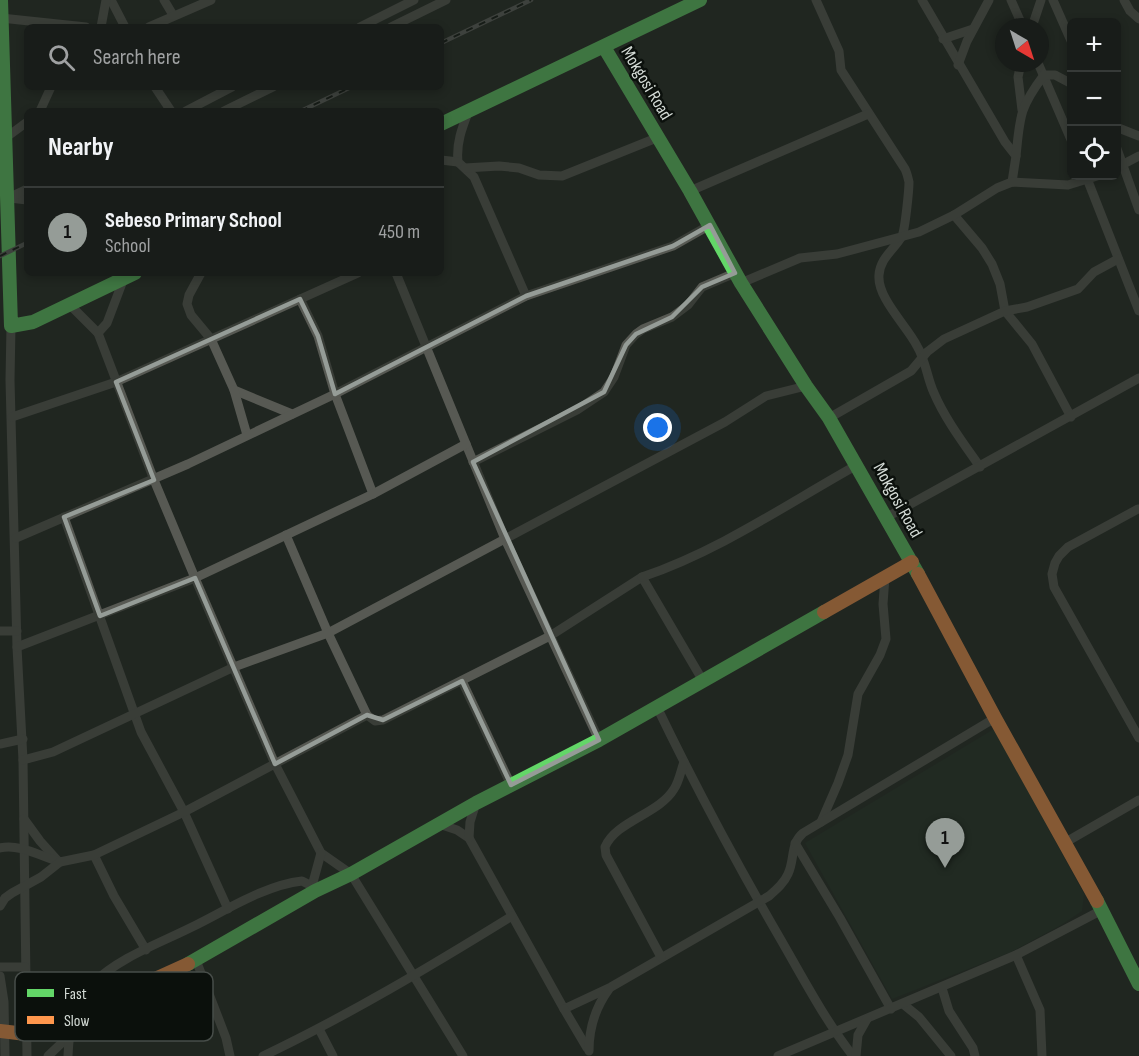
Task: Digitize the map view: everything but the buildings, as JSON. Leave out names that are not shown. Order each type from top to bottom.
[{"type":"street","points":[[1,0],[4,139],[8,198],[4,219],[5,302],[11,326],[10,380],[16,538],[17,647],[23,739],[25,972]]},
{"type":"street","points":[[101,24],[105,0]]},
{"type":"street","points":[[111,0],[123,24]]},
{"type":"street","points":[[164,0],[173,15]]},
{"type":"street","points":[[155,24],[211,0]]},
{"type":"street","points":[[366,24],[414,0]]},
{"type":"street","points":[[397,24],[446,0]]},
{"type":"street","points":[[444,122],[700,0]]},
{"type":"street","points":[[816,0],[839,51],[841,70],[905,169],[909,184],[903,235],[882,262],[879,283],[883,293],[917,344],[934,394],[980,467]]},
{"type":"street","points":[[922,0],[958,65],[1016,156]]},
{"type":"street","points":[[958,65],[973,29],[989,0]]},
{"type":"street","points":[[1011,0],[1019,18]]},
{"type":"street","points":[[1035,18],[1041,0]]},
{"type":"street","points":[[1053,0],[1067,33]]},
{"type":"street","points":[[1124,0],[1130,11],[1139,19]]},
{"type":"street","points":[[1,18],[58,24]]},
{"type":"street","points":[[944,39],[973,29]]},
{"type":"street","name":"Mokgosi Road","points":[[604,47],[659,137],[738,278],[857,465],[912,562],[995,718],[1066,842],[1139,984]]},
{"type":"street","points":[[1018,72],[1017,77],[1022,110]]},
{"type":"street","points":[[1042,72],[1067,121]]},
{"type":"street","points":[[1012,182],[1022,110],[1028,96],[1044,75]]},
{"type":"street","points":[[1044,75],[1055,75],[1067,82]]},
{"type":"street","points":[[41,108],[50,90]]},
{"type":"street","points":[[157,90],[169,108]]},
{"type":"street","points":[[192,108],[226,90]]},
{"type":"street","points":[[230,108],[267,90]]},
{"type":"street","points":[[469,110],[457,148],[461,165],[474,177],[526,296]]},
{"type":"street","points":[[690,191],[868,114]]},
{"type":"street","points":[[4,139],[24,124]]},
{"type":"street","points":[[1121,129],[1139,136]]},
{"type":"street","points":[[444,161],[461,165],[519,168],[539,175],[562,176],[659,137]]},
{"type":"street","points":[[1121,165],[1139,156]]},
{"type":"street","points":[[1121,168],[1139,210]]},
{"type":"street","points":[[473,462],[577,410],[604,392],[614,377],[626,345],[636,334],[672,317],[688,305],[702,287],[800,258],[837,254],[919,232],[954,215],[997,188],[1012,182],[1058,185],[1079,180]]},
{"type":"street","points":[[1088,180],[1139,311]]},
{"type":"street","points":[[8,198],[24,190]]},
{"type":"street","points":[[8,198],[24,200]]},
{"type":"street","points":[[954,215],[982,248],[992,264],[1000,284],[1005,311],[1032,344],[1071,417]]},
{"type":"street","points":[[16,538],[154,480],[334,394],[526,296],[673,246],[710,225]]},
{"type":"street","points":[[829,418],[911,371],[935,345],[944,339],[1005,311],[1027,307],[1078,289],[1095,272],[1118,259]]},
{"type":"street","points":[[11,326],[33,322],[130,276]]},
{"type":"street","points":[[98,333],[107,323],[130,276]]},
{"type":"street","points":[[199,276],[187,304],[191,315],[211,339],[234,390],[248,435]]},
{"type":"street","points":[[12,417],[116,382],[351,276]]},
{"type":"street","points":[[397,276],[505,539],[599,740]]},
{"type":"street","points":[[300,299],[318,336],[334,394],[373,494]]},
{"type":"street","points":[[69,304],[98,333],[154,480],[195,578],[275,764],[321,853],[351,874],[463,1056]]},
{"type":"street","points":[[887,518],[1139,378]]},
{"type":"street","points":[[0,384],[10,380]]},
{"type":"street","points":[[23,760],[53,752],[234,667],[328,633],[725,422],[760,398],[806,386]]},
{"type":"street","points":[[234,390],[291,414]]},
{"type":"street","points":[[17,647],[195,578],[373,494],[466,444]]},
{"type":"street","points":[[286,536],[367,715],[375,721],[383,720],[550,636],[642,577],[691,558],[731,538],[857,465]]},
{"type":"street","points":[[1139,509],[1068,547],[1059,555],[1052,574],[1054,587],[1139,738]]},
{"type":"street","points":[[64,517],[141,732],[184,812],[228,909]]},
{"type":"street","points":[[170,972],[195,960],[314,889],[351,874],[476,803],[599,740],[912,562]]},
{"type":"street","points":[[821,822],[848,754],[858,694],[880,655],[886,639],[883,603],[885,576]]},
{"type":"street","points":[[642,577],[703,681]]},
{"type":"street","points":[[0,631],[17,631]]},
{"type":"street","points":[[462,681],[511,785]]},
{"type":"street","points":[[657,707],[759,902],[835,1034],[854,1056]]},
{"type":"street","points":[[0,906],[5,898],[41,877],[60,862],[94,855],[184,812],[367,715]]},
{"type":"street","points":[[564,1009],[611,987],[770,896],[782,885],[789,873],[795,843],[803,833],[995,718]]},
{"type":"street","points":[[0,744],[23,739]]},
{"type":"street","points":[[661,957],[606,855],[604,847],[613,835],[675,789],[684,762]]},
{"type":"street","points":[[1066,842],[1139,800]]},
{"type":"street","points":[[469,838],[470,822],[476,803]]},
{"type":"street","points":[[24,819],[40,841],[60,862]]},
{"type":"street","points":[[439,824],[457,830],[469,838],[590,1053]]},
{"type":"street","points":[[795,843],[891,1009]]},
{"type":"street","points":[[0,848],[9,846],[60,862]]},
{"type":"street","points":[[314,889],[321,853]]},
{"type":"street","points":[[94,855],[114,896],[146,950]]},
{"type":"street","points":[[108,972],[123,961],[273,888],[302,881],[314,889]]},
{"type":"street","points":[[778,1056],[835,1034],[1016,955],[1102,910]]},
{"type":"street","points":[[263,1056],[319,1029],[414,977],[512,916]]},
{"type":"street","points":[[1016,955],[1040,1010],[1042,1056]]},
{"type":"street","points":[[195,960],[200,972]]},
{"type":"street","points":[[0,967],[25,967]]},
{"type":"street","points":[[0,976],[4,1002],[2,1031],[5,1056]]},
{"type":"street","points":[[590,1053],[589,1034],[592,1021],[601,1000],[611,987]]},
{"type":"street","points":[[942,988],[949,1011],[973,1048],[975,1056]]},
{"type":"street","points":[[903,1004],[919,1017],[951,1056]]},
{"type":"street","points":[[213,1005],[226,1038],[230,1056]]},
{"type":"street","points":[[854,1056],[858,1035],[867,1019]]},
{"type":"street","points":[[319,1029],[333,1056]]},
{"type":"street","points":[[26,1041],[27,1056]]},
{"type":"street","points":[[48,1056],[64,1041]]},
{"type":"street","points":[[68,1056],[69,1041]]},
{"type":"highlighted area","points":[[710,225],[735,273],[702,287],[672,317],[636,334],[626,345],[604,392],[473,462],[599,740],[511,785],[462,681],[383,720],[367,715],[275,764],[195,578],[100,616],[64,517],[154,480],[116,382],[300,299],[318,336],[335,394],[526,296],[673,246]]},
{"type":"shaded area","points":[[994,729],[1084,894],[1082,911],[1011,952],[892,999],[805,843]]},
{"type":"railway","points":[[444,42],[531,0]]},
{"type":"railway","points":[[307,108],[345,90]]},
{"type":"railway","points":[[0,256],[24,244]]},
{"type":"traffic: fast","points":[[1,0],[11,326],[33,322],[129,276]]},
{"type":"traffic: fast","points":[[444,123],[700,0]]},
{"type":"traffic: fast","points":[[604,47],[690,191],[741,283],[829,418],[918,574]]},
{"type":"traffic: fast","points":[[188,964],[476,803],[599,740],[824,612]]},
{"type":"traffic: fast","points":[[1097,901],[1139,984]]},
{"type":"traffic: slow","points":[[824,612],[912,562]]},
{"type":"traffic: slow","points":[[918,574],[1097,901]]},
{"type":"traffic: slow","points":[[170,972],[188,964]]},
{"type":"traffic: slow","points":[[0,1031],[15,1033]]},
{"type":"place","name":"Sebeso Primary School","points":[[945,868]]}]
